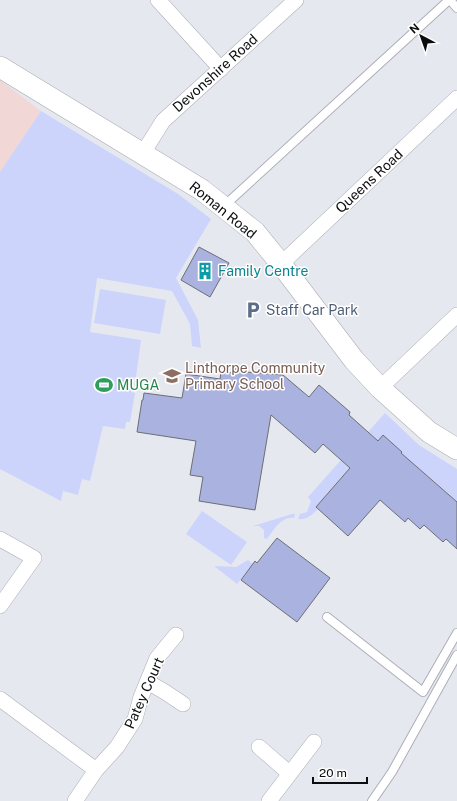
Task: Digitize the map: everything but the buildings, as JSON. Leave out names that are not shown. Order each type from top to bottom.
[{"type":"street","points":[[158,0],[221,69]]},
{"type":"street","name":"Devonshire Road","points":[[143,153],[163,121],[296,0]]},
{"type":"street","name":"Roman Road","points":[[0,67],[202,190],[255,232],[354,360],[380,388],[429,432],[457,449]]},
{"type":"street","name":"Queens Road","points":[[281,264],[457,98]]},
{"type":"street","points":[[380,388],[457,315]]},
{"type":"street","points":[[0,539],[34,558],[0,606]]},
{"type":"street","name":"Patey Court","points":[[75,801],[96,770],[118,747],[135,719],[141,697],[157,658],[176,634]]},
{"type":"street","points":[[148,682],[182,704]]},
{"type":"street","points":[[0,699],[96,770]]},
{"type":"street","points":[[269,801],[314,742]]},
{"type":"street","points":[[259,747],[289,773]]},
{"type":"lane","points":[[223,207],[440,3],[450,0],[457,8]]},
{"type":"lane","points":[[327,617],[423,692],[457,633]]},
{"type":"lane","points":[[372,801],[392,772],[457,655]]},
{"type":"shaded area","points":[[0,80],[41,111],[0,172]]},
{"type":"shaded area","points":[[41,111],[178,194],[211,219],[176,278],[198,320],[201,348],[192,346],[190,324],[172,291],[97,278],[90,332],[141,340],[136,377],[133,377],[131,392],[135,393],[130,422],[126,422],[125,429],[103,426],[90,481],[82,479],[78,495],[63,491],[61,501],[0,469],[0,172]]},
{"type":"shaded area","points":[[100,289],[166,300],[160,334],[94,323]]},
{"type":"shaded area","points":[[385,413],[419,445],[457,469],[457,502],[401,453],[402,452],[383,435],[378,441],[368,432]]},
{"type":"shaded area","points":[[341,460],[353,470],[341,478],[316,507],[318,509],[314,513],[307,518],[298,519],[300,514],[307,512],[311,501],[308,497]]},
{"type":"shaded area","points":[[202,511],[247,542],[231,565],[186,534]]},
{"type":"shaded area","points":[[295,514],[294,518],[285,519],[282,521],[267,539],[264,538],[264,530],[259,526],[253,526]]},
{"type":"shaded area","points":[[248,560],[253,564],[237,584],[214,566],[236,567]]},
{"type":"place","name":"Family Centre","points":[[205,271]]},
{"type":"place","name":"Staff Car Park","points":[[253,310]]},
{"type":"place","name":"Linthorpe Community Primary School","points":[[172,376]]},
{"type":"place","name":"MUGA","points":[[104,385]]}]
